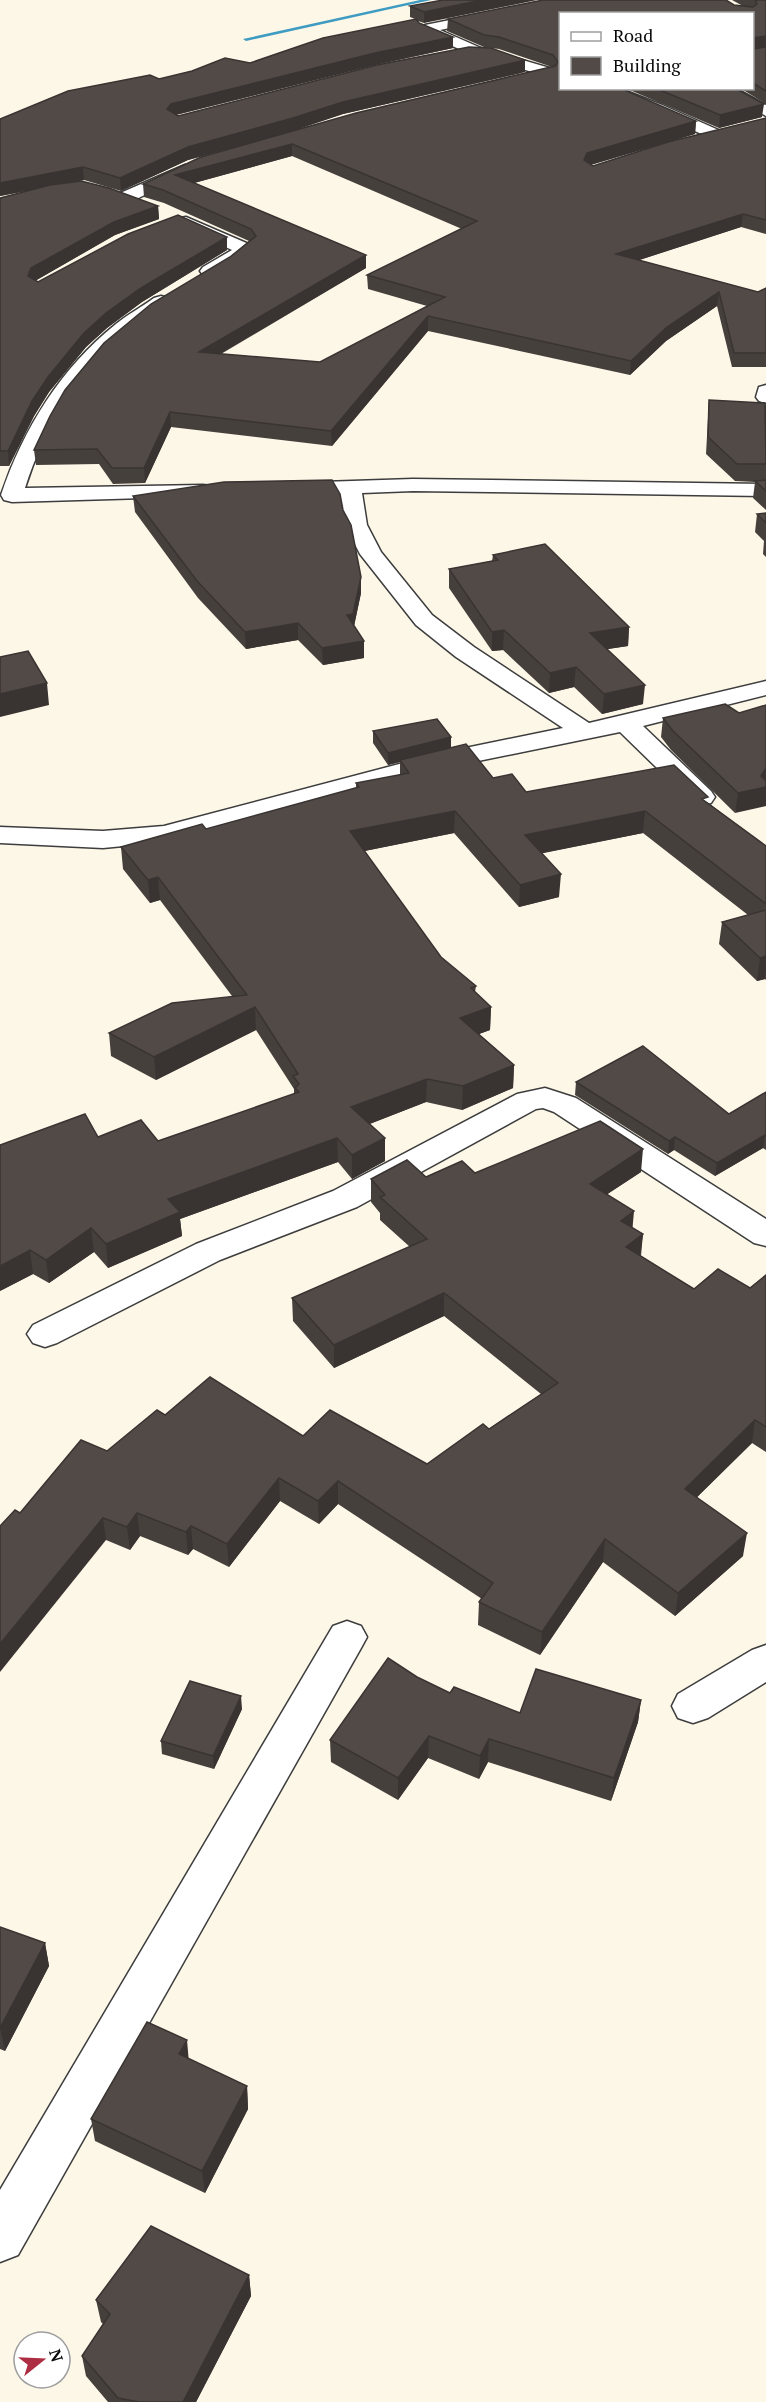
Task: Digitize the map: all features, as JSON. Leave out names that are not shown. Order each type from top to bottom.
[{"type":"street","points":[[500,14],[425,29],[478,52],[493,54],[555,74]]},
{"type":"street","points":[[451,56],[478,52]]},
{"type":"street","points":[[514,80],[555,74]]},
{"type":"street","points":[[608,90],[657,108],[717,135]]},
{"type":"street","points":[[727,90],[766,111]]},
{"type":"street","points":[[694,141],[737,130]]},
{"type":"street","points":[[146,205],[119,196],[195,165]]},
{"type":"street","points":[[175,219],[245,249],[123,327],[96,352],[49,409],[25,460],[12,495],[219,491]]},
{"type":"street","points":[[766,391],[766,397]]},
{"type":"street","points":[[265,490],[413,485],[616,486],[766,490]]},
{"type":"street","points":[[350,487],[356,525],[371,554],[424,620],[465,652],[584,731]]},
{"type":"street","points":[[0,835],[90,841],[129,840],[153,836],[305,799],[441,761],[625,723],[766,688]]},
{"type":"street","points":[[625,723],[719,813]]},
{"type":"street","points":[[45,1334],[208,1252],[345,1199],[528,1101],[545,1098],[565,1105],[766,1235]]},
{"type":"street","points":[[0,2237],[347,1637]]},
{"type":"street","points":[[693,1706],[766,1662]]},
{"type":"building","points":[[443,0],[482,0],[424,12],[410,6]]},
{"type":"building","points":[[543,0],[726,0],[734,5],[753,7],[757,4],[755,0],[766,0],[766,36],[754,38],[754,12],[559,12],[559,90],[625,90],[696,121],[587,153],[584,160],[593,166],[668,142],[766,118],[766,220],[743,214],[616,254],[758,292],[766,288],[766,353],[734,353],[719,292],[667,327],[631,361],[428,316],[331,431],[170,412],[144,468],[112,468],[97,449],[34,450],[65,390],[104,343],[151,304],[230,257],[256,236],[251,229],[163,190],[143,184],[201,157],[356,113],[555,66],[558,62],[553,55],[499,37],[484,35],[448,19]],"holes":[[[292,144],[477,221],[367,275],[445,297],[320,362],[199,352],[366,255],[175,175]]]},
{"type":"building","points":[[416,19],[419,23],[453,37],[375,53],[171,104],[167,109],[178,116],[377,65],[469,47],[491,48],[525,60],[343,102],[188,147],[120,178],[83,167],[0,183],[0,119],[68,91],[150,75],[159,79],[192,71],[225,58],[250,63],[323,38]]},
{"type":"building","points":[[766,47],[766,91],[754,84],[754,49]]},
{"type":"building","points":[[660,90],[739,90],[764,104],[720,115]]},
{"type":"building","points":[[81,181],[109,188],[158,206],[114,222],[31,268],[28,276],[38,282],[128,234],[178,215],[227,237],[141,288],[106,313],[84,333],[48,377],[32,401],[8,451],[0,451],[0,198],[50,185]]},
{"type":"building","points":[[709,400],[765,403],[766,464],[737,464],[708,437]]},
{"type":"building","points":[[332,480],[340,494],[343,510],[351,525],[361,577],[353,614],[347,615],[364,641],[322,648],[298,623],[245,632],[197,581],[133,496],[224,482]]},
{"type":"building","points":[[766,480],[766,491],[755,481]]},
{"type":"building","points":[[766,513],[766,523],[757,514]]},
{"type":"building","points":[[545,544],[629,627],[590,633],[645,685],[604,694],[576,667],[550,673],[504,630],[492,632],[449,569],[498,560],[493,555]]},
{"type":"building","points":[[28,651],[47,683],[0,694],[0,657]]},
{"type":"building","points":[[725,704],[739,713],[766,705],[766,768],[761,776],[766,781],[766,787],[738,793],[673,731],[663,718]]},
{"type":"building","points":[[437,719],[451,737],[388,753],[373,731]]},
{"type":"building","points":[[466,744],[493,778],[512,774],[526,792],[674,765],[708,797],[702,799],[766,846],[766,904],[645,811],[525,835],[561,874],[520,885],[455,811],[350,831],[441,957],[476,986],[471,988],[491,1007],[460,1018],[514,1065],[463,1086],[427,1079],[351,1107],[385,1138],[352,1155],[337,1138],[168,1199],[180,1212],[106,1244],[91,1228],[46,1260],[30,1250],[0,1266],[0,1145],[85,1114],[98,1137],[141,1120],[158,1141],[299,1092],[295,1088],[299,1084],[293,1076],[298,1074],[255,1007],[154,1057],[109,1033],[172,1003],[247,995],[158,877],[148,880],[121,847],[202,824],[206,829],[359,787],[356,783],[409,773],[400,760]]},
{"type":"building","points":[[766,910],[766,956],[760,958],[722,922]]},
{"type":"building","points":[[643,1046],[729,1114],[766,1092],[766,1136],[717,1163],[675,1137],[669,1141],[576,1082]]},
{"type":"building","points":[[600,1121],[643,1149],[590,1184],[634,1211],[621,1221],[643,1234],[626,1247],[694,1289],[718,1269],[750,1288],[766,1275],[766,1427],[755,1420],[685,1489],[747,1533],[678,1593],[605,1539],[542,1632],[479,1602],[493,1583],[338,1481],[318,1501],[279,1478],[227,1544],[191,1526],[186,1532],[137,1513],[127,1527],[103,1518],[0,1644],[0,1526],[15,1510],[20,1513],[81,1440],[107,1451],[157,1410],[165,1415],[210,1377],[303,1436],[330,1410],[427,1464],[483,1424],[489,1429],[558,1383],[444,1293],[334,1345],[292,1298],[427,1239],[380,1197],[385,1195],[371,1179],[407,1160],[426,1177],[462,1161],[475,1173]]},
{"type":"building","points":[[388,1658],[417,1677],[450,1693],[454,1687],[520,1713],[536,1669],[641,1700],[614,1778],[489,1739],[480,1756],[429,1736],[398,1778],[330,1740]]},
{"type":"building","points":[[190,1681],[241,1696],[213,1756],[161,1741]]},
{"type":"building","points":[[0,1927],[45,1943],[0,2028]]},
{"type":"building","points":[[147,2022],[187,2040],[179,2054],[247,2086],[202,2171],[91,2119]]},
{"type":"building","points":[[151,2226],[249,2275],[183,2402],[139,2402],[118,2398],[82,2356],[110,2314],[96,2300]]},
{"type":"waterway","points":[[246,39],[428,0]]}]
